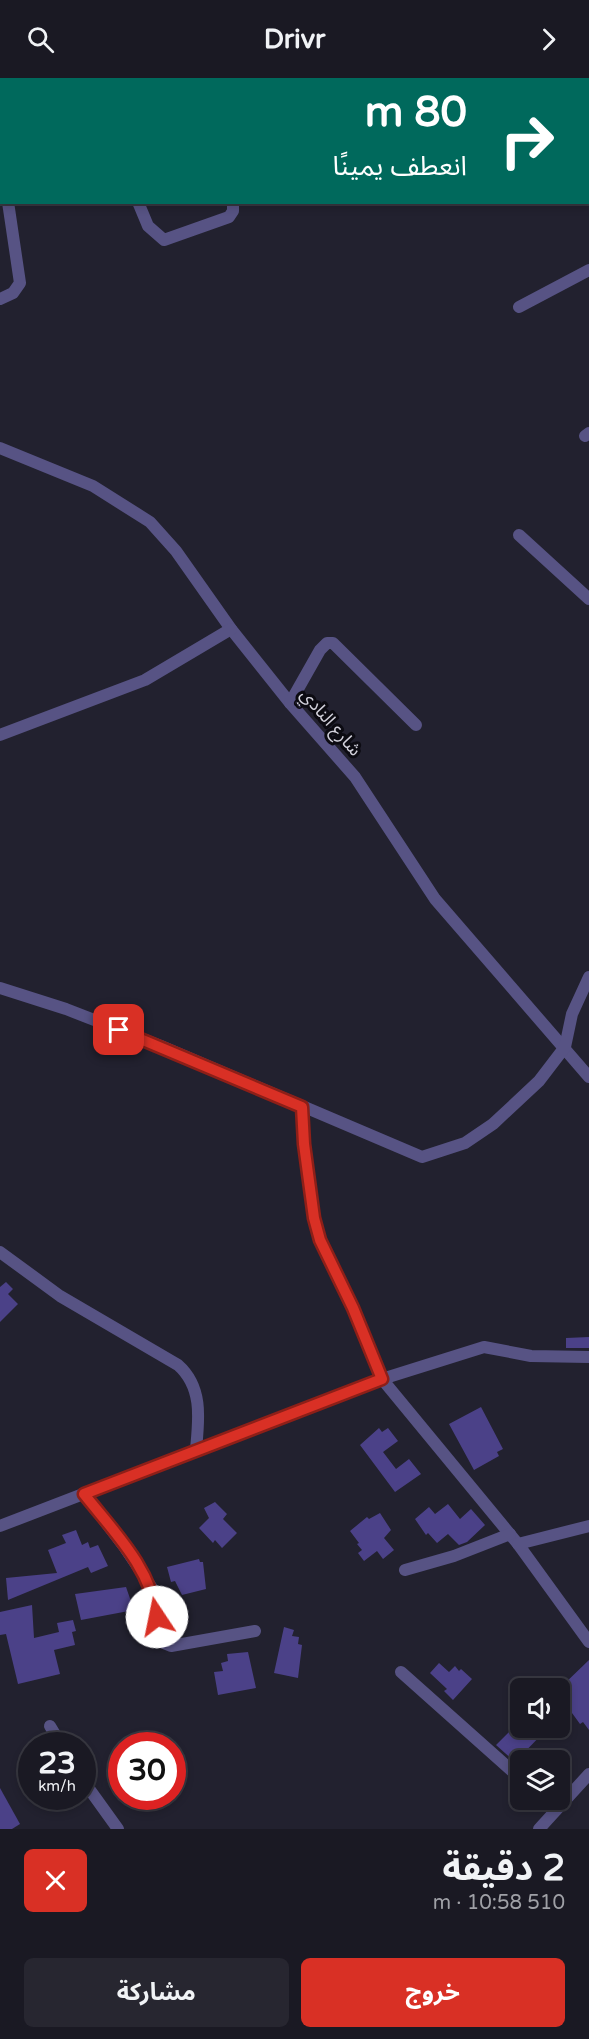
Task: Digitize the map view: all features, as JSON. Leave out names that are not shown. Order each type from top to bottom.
[{"type":"street","points":[[0,299],[13,292],[20,283],[8,204]]},
{"type":"street","points":[[139,204],[153,234],[164,240],[229,217],[233,211],[233,204]]},
{"type":"street","points":[[519,306],[589,270]]},
{"type":"street","name":"شارع النادي","points":[[0,448],[93,486],[150,522],[176,551],[231,629],[290,703],[339,756],[366,792],[435,899],[589,1077]]},
{"type":"street","points":[[519,535],[589,600]]},
{"type":"street","points":[[0,735],[146,680],[231,629]]},
{"type":"street","points":[[290,703],[320,650],[327,643],[333,643],[416,725]]},
{"type":"street","points":[[0,988],[140,1038],[422,1157],[435,1155],[465,1143],[493,1124],[539,1081],[565,1047],[572,1014],[589,977]]},
{"type":"street","points":[[302,1107],[304,1144],[314,1218],[320,1240],[357,1317],[382,1379],[514,1539],[589,1642]]},
{"type":"street","points":[[0,1252],[60,1296],[178,1365],[189,1375],[198,1408],[196,1449]]},
{"type":"street","points":[[0,1526],[382,1379],[484,1347],[531,1356],[589,1357]]},
{"type":"street","points":[[84,1494],[152,1588],[161,1642],[171,1646],[255,1631]]},
{"type":"street","points":[[405,1570],[514,1539],[589,1526]]},
{"type":"street","points":[[401,1672],[510,1769]]},
{"type":"street","points":[[50,1726],[54,1732]]},
{"type":"street","points":[[570,1795],[589,1774]]},
{"type":"street","points":[[96,1798],[118,1829]]},
{"type":"street","points":[[539,1829],[556,1810]]},
{"type":"building","points":[[6,1282],[13,1289],[8,1294],[18,1304],[0,1322],[0,1287]]},
{"type":"building","points":[[589,1337],[589,1348],[566,1348],[566,1338]]},
{"type":"building","points":[[481,1407],[503,1449],[497,1452],[499,1456],[474,1470],[449,1424]]},
{"type":"building","points":[[379,1428],[382,1432],[388,1428],[398,1441],[383,1452],[396,1469],[409,1459],[421,1474],[395,1492],[360,1445]]},
{"type":"building","points":[[215,1502],[227,1514],[223,1519],[237,1533],[222,1548],[215,1540],[213,1543],[199,1528],[209,1518],[204,1508]]},
{"type":"building","points":[[448,1504],[460,1519],[471,1509],[485,1525],[467,1542],[459,1545],[448,1534],[437,1543],[428,1533],[426,1535],[415,1519],[429,1507],[435,1514]]},
{"type":"building","points":[[380,1513],[391,1530],[384,1538],[394,1550],[383,1559],[377,1551],[364,1561],[358,1553],[362,1550],[357,1544],[359,1543],[350,1531],[367,1517],[369,1519]]},
{"type":"building","points":[[76,1530],[82,1545],[88,1542],[90,1548],[98,1545],[108,1566],[91,1573],[88,1567],[8,1600],[6,1578],[57,1573],[48,1550],[66,1543],[62,1535]]},
{"type":"building","points":[[199,1559],[203,1562],[206,1589],[182,1595],[175,1581],[171,1582],[167,1567]]},
{"type":"building","points":[[126,1587],[134,1610],[81,1620],[75,1594]]},
{"type":"building","points":[[32,1605],[34,1638],[59,1632],[57,1623],[73,1620],[76,1631],[72,1632],[75,1645],[54,1650],[60,1674],[18,1684],[6,1634],[0,1635],[0,1612]]},
{"type":"building","points":[[284,1627],[294,1630],[292,1636],[299,1637],[298,1644],[302,1645],[298,1678],[274,1673]]},
{"type":"building","points":[[248,1652],[256,1688],[218,1695],[214,1672],[223,1671],[221,1663],[228,1661],[227,1654]]},
{"type":"building","points":[[589,1660],[589,1730],[583,1722],[580,1724],[570,1710],[570,1678]]},
{"type":"building","points":[[439,1663],[449,1672],[455,1666],[472,1679],[453,1700],[444,1691],[447,1689],[430,1673]]},
{"type":"building","points":[[510,1731],[510,1738],[538,1738],[527,1750],[510,1750],[510,1758],[496,1745]]},
{"type":"building","points":[[0,1788],[20,1824],[12,1829],[0,1829]]},
{"type":"route","points":[[119,1030],[302,1107],[304,1144],[314,1218],[320,1240],[366,1337],[382,1379],[84,1494],[144,1573],[152,1588],[157,1617]]}]
